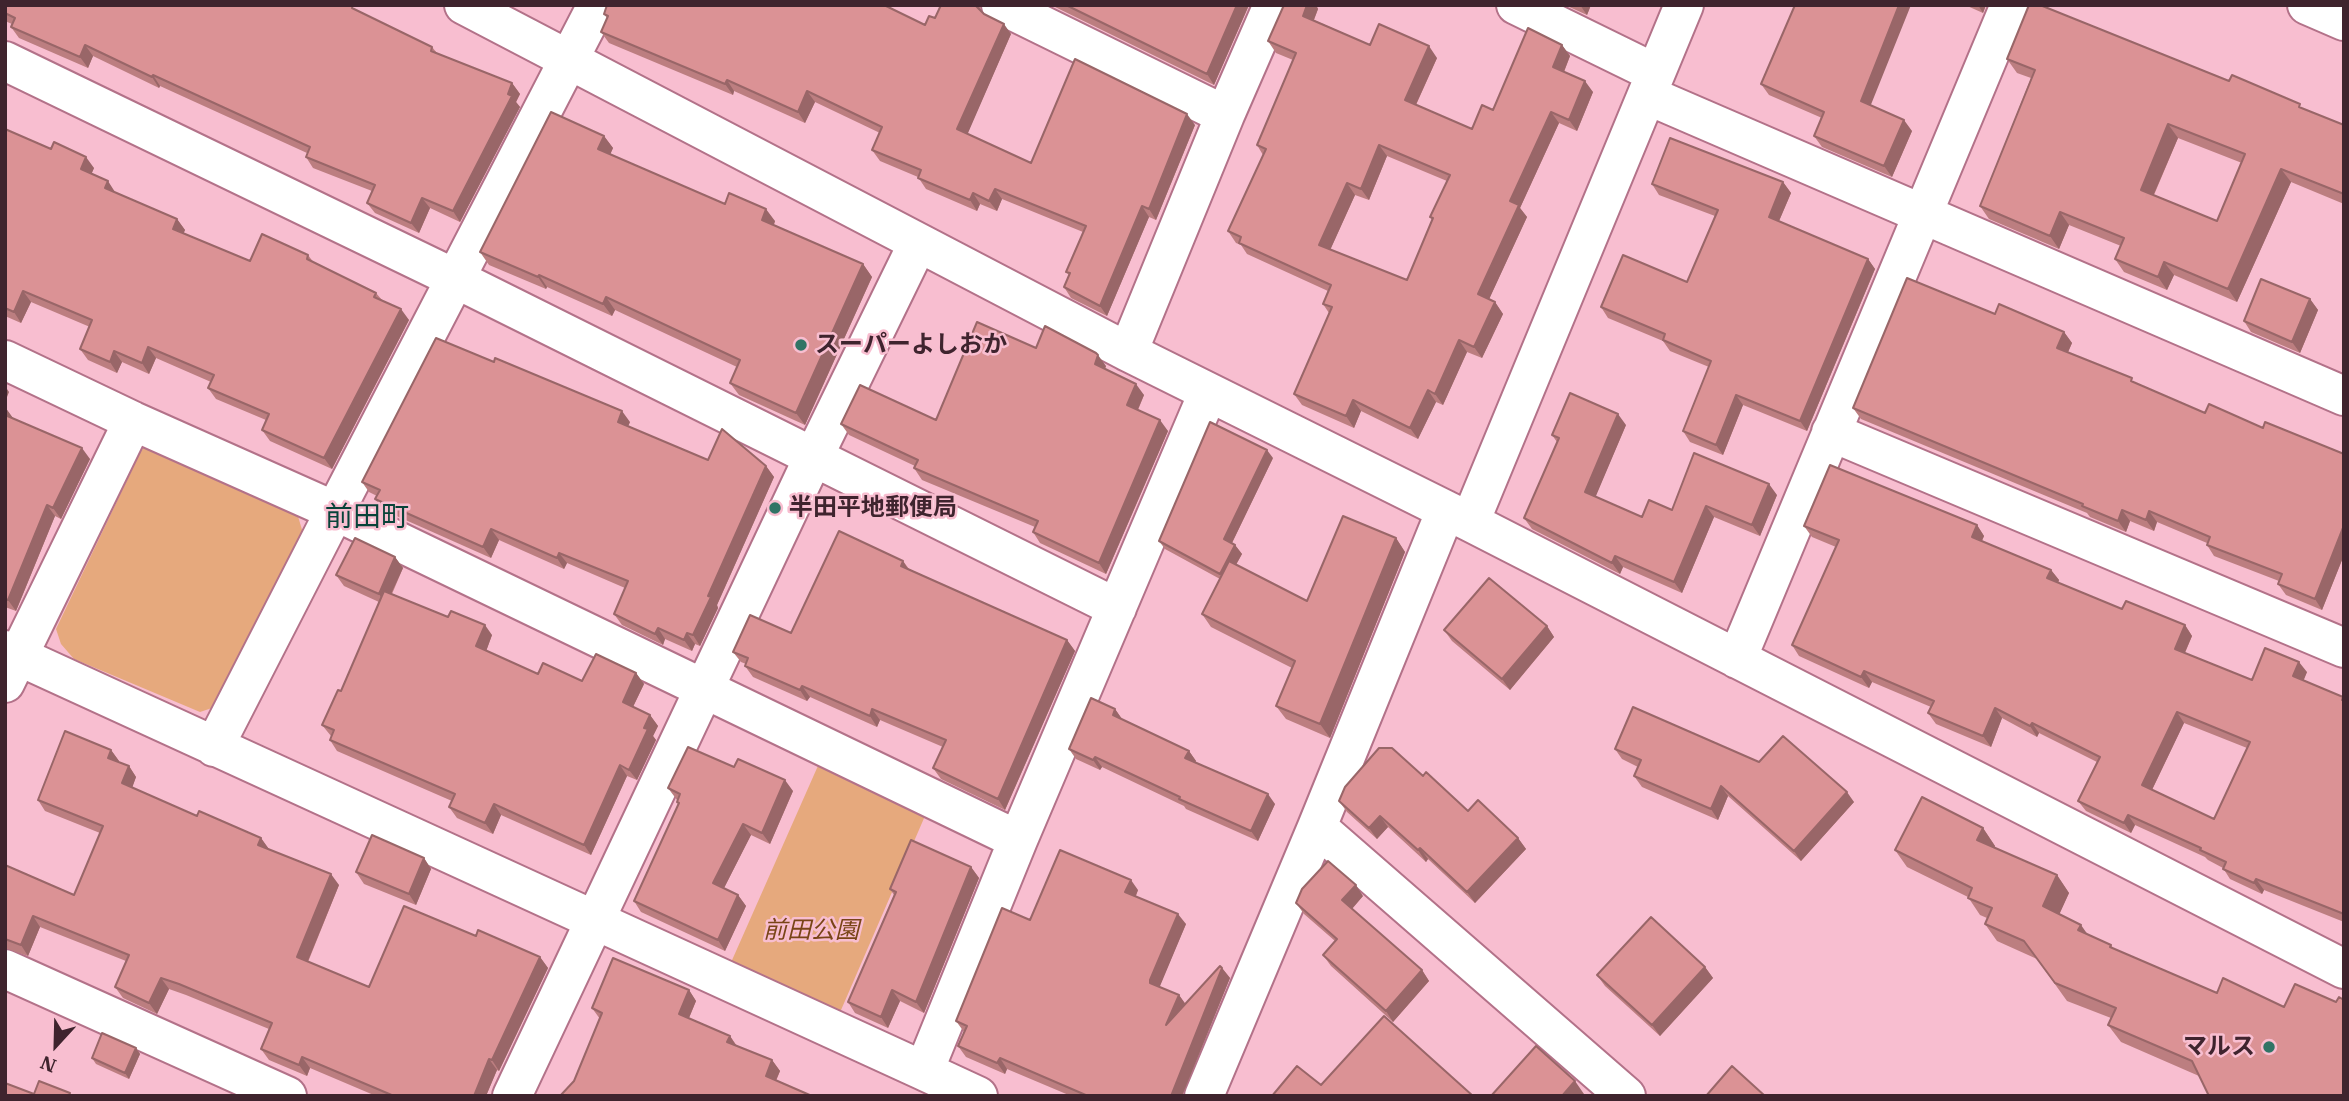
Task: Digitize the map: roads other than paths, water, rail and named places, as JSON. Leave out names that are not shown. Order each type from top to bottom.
[{"type":"street","points":[[464,5],[1128,352],[1458,516],[2344,969]]},
{"type":"street","points":[[214,747],[597,5]]},
{"type":"street","points":[[1001,5],[1225,115]]},
{"type":"street","points":[[1128,352],[1273,5]]},
{"type":"street","points":[[1516,5],[1651,84],[1922,215],[2344,396]]},
{"type":"street","points":[[1204,1096],[1317,827],[1684,5]]},
{"type":"street","points":[[1737,659],[2010,5]]},
{"type":"street","points":[[2307,5],[2344,21]]},
{"type":"street","points":[[5,61],[454,278],[1117,608]]},
{"type":"street","points":[[512,1096],[594,918],[918,243]]},
{"type":"street","points":[[5,360],[133,421],[335,511],[1018,840]]},
{"type":"street","points":[[925,1071],[1018,840],[1208,393]]},
{"type":"street","points":[[133,421],[10,663],[214,747],[594,918],[978,1096]]},
{"type":"street","points":[[1831,432],[2344,648]]},
{"type":"street","points":[[1317,827],[1626,1096]]},
{"type":"street","points":[[5,970],[287,1096]]},
{"type":"place","name":"スーパーよしおか","points":[[801,345]]},
{"type":"place","name":"半田平地郵便局","points":[[775,508]]},
{"type":"place","name":"マルス","points":[[2269,1047]]},
{"type":"district","name":"前田町","points":[[367,518]]},
{"type":"park label","name":"前田公園","points":[[811,931]]}]
